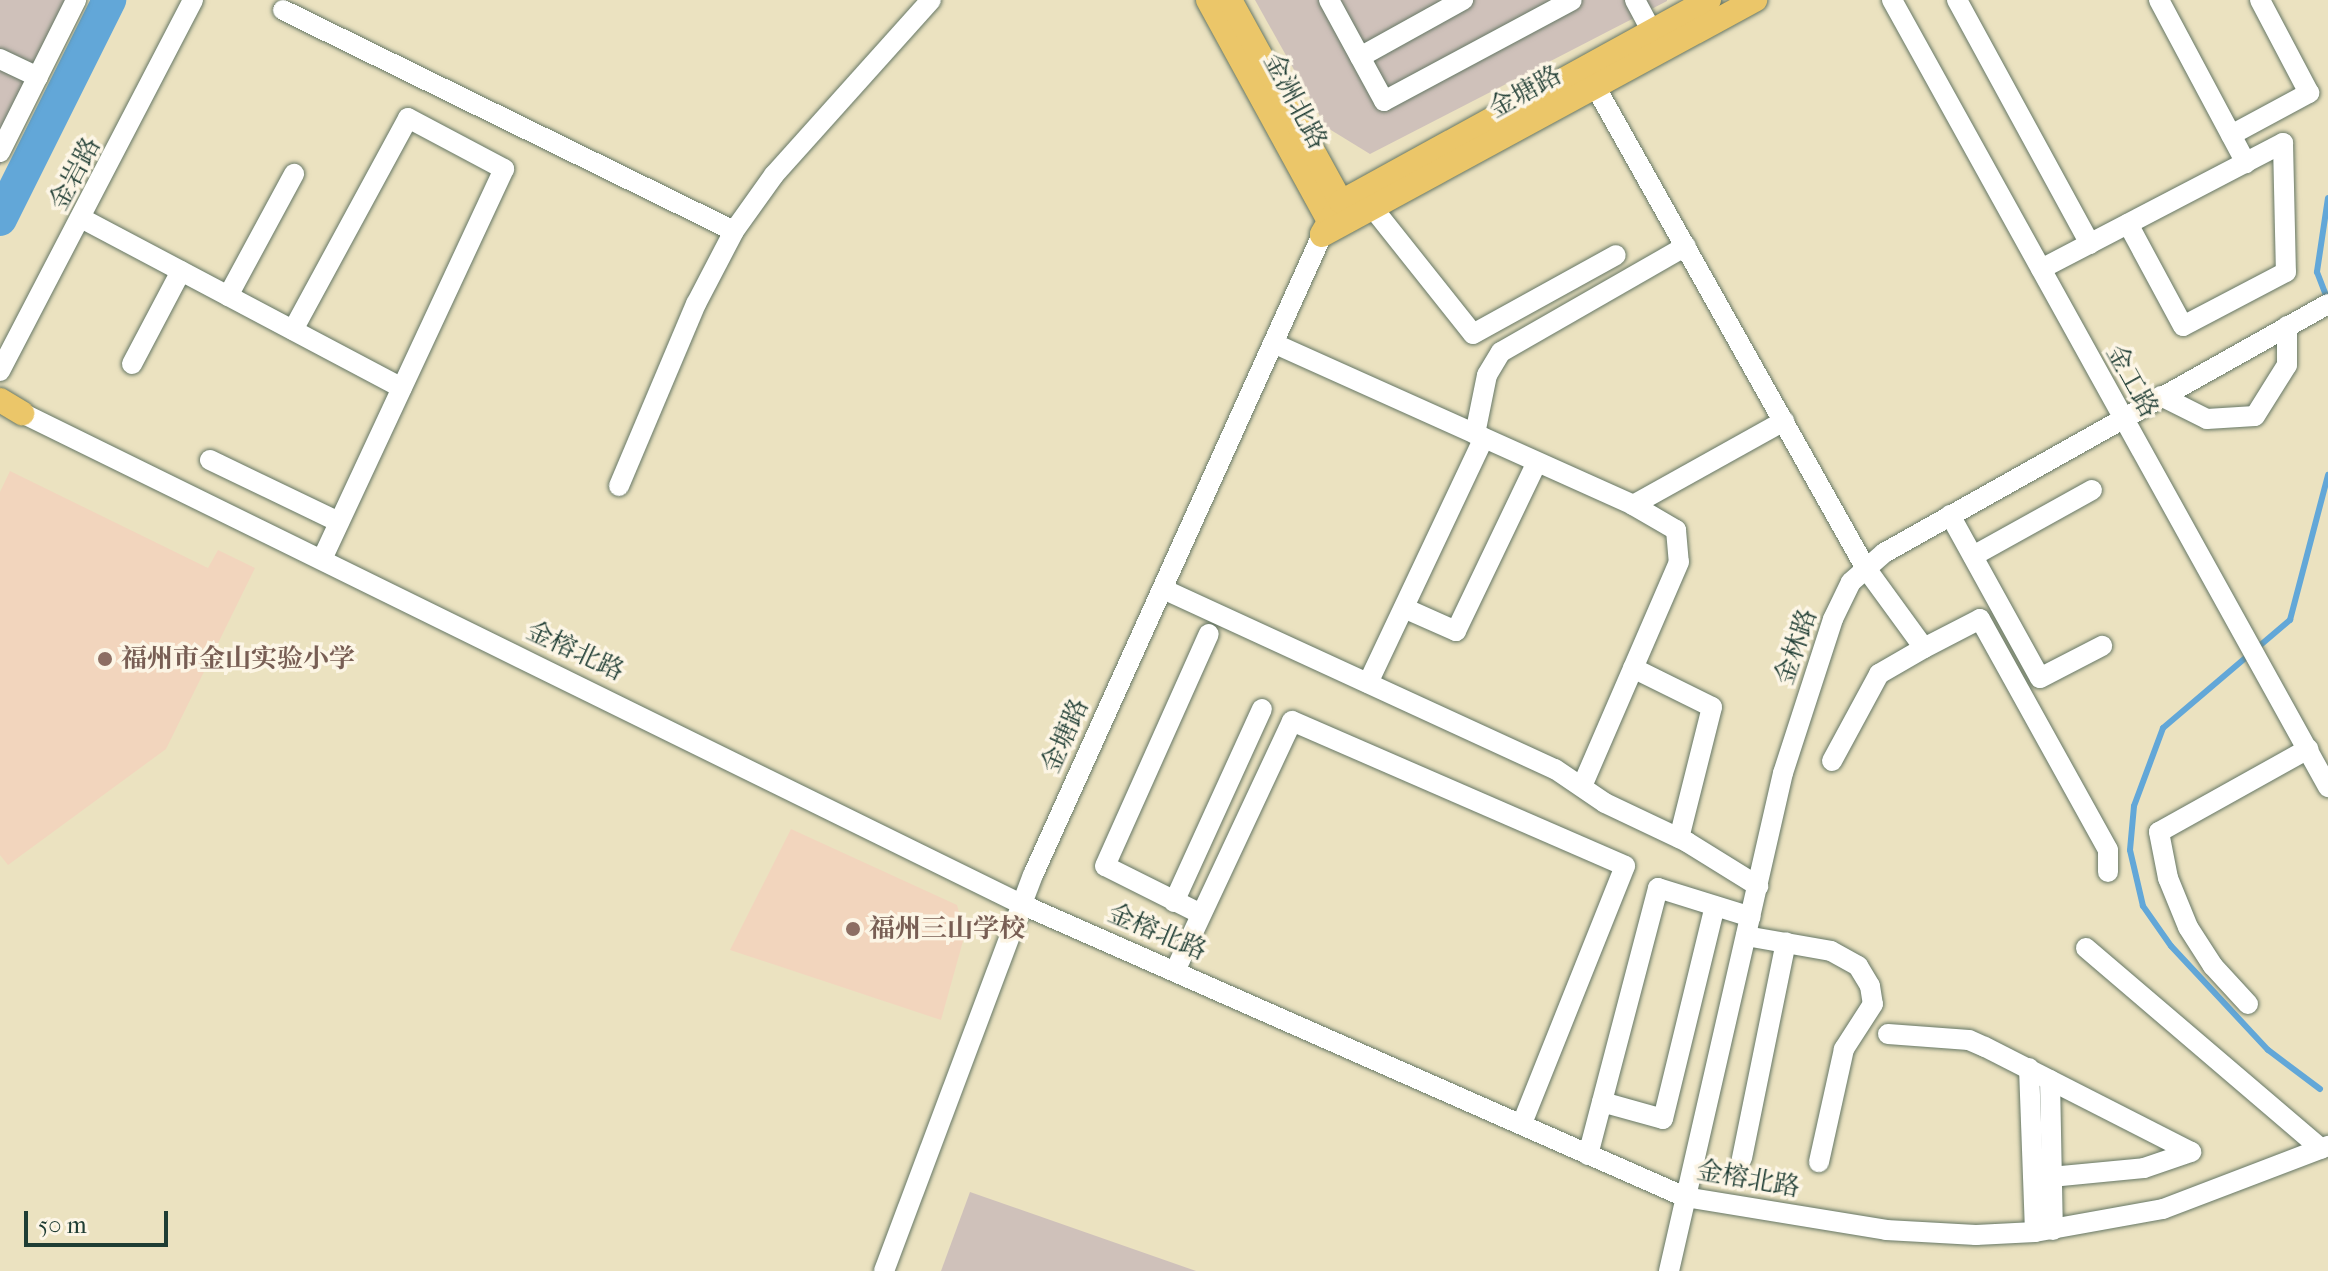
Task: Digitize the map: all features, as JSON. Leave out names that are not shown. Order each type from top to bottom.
[{"type":"main road","name":"金洲北路","points":[[1208,0],[1341,219]]},
{"type":"main road","name":"金洲北路","points":[[1230,0],[1341,219]]},
{"type":"main road","name":"金塘路","points":[[1341,219],[1595,86],[1709,0]]},
{"type":"main road","name":"金塘路","points":[[1341,219],[1656,41],[1755,0]]},
{"type":"main road","name":"金榕北路","points":[[0,400],[11,410]]},
{"type":"street","points":[[0,152],[76,0]]},
{"type":"street","name":"金岩路","points":[[0,371],[193,0]]},
{"type":"street","points":[[619,486],[696,304],[734,231],[774,175],[931,0]]},
{"type":"street","points":[[1329,0],[1384,101],[1572,0]]},
{"type":"street","points":[[1360,57],[1463,0]]},
{"type":"street","points":[[1635,0],[1656,41]]},
{"type":"street","name":"金工路","points":[[1892,0],[2328,787]]},
{"type":"street","points":[[1957,0],[2090,244]]},
{"type":"street","points":[[2159,0],[2246,163]]},
{"type":"street","points":[[2231,135],[2309,93],[2260,0]]},
{"type":"street","points":[[283,10],[734,231]]},
{"type":"street","points":[[0,59],[38,77]]},
{"type":"street","points":[[1595,86],[1865,567],[1924,648]]},
{"type":"street","points":[[293,330],[408,118],[504,169],[322,560]]},
{"type":"street","points":[[2041,269],[2283,143],[2286,272],[2183,326],[2128,224]]},
{"type":"street","points":[[228,296],[294,174]]},
{"type":"street","points":[[81,218],[402,388]]},
{"type":"street","points":[[1341,219],[1473,334],[1616,255]]},
{"type":"street","name":"金塘路","points":[[884,1271],[1021,904],[1273,343],[1341,219]]},
{"type":"street","points":[[1368,683],[1480,436],[1487,375],[1501,352],[1686,246]]},
{"type":"street","points":[[132,364],[181,271]]},
{"type":"street","name":"金林路","points":[[1669,1271],[1748,927],[1803,706],[1841,599],[1865,567],[1950,515],[2328,304]]},
{"type":"street","points":[[2161,396],[2207,419],[2255,416],[2287,365],[2289,325]]},
{"type":"street","points":[[1273,343],[1633,505],[1676,530],[1682,552],[1582,786]]},
{"type":"street","name":"金榕北路","points":[[11,410],[1021,904],[1685,1197],[1886,1230],[1976,1235],[2044,1231],[2163,1209],[2324,1147]]},
{"type":"street","points":[[1633,505],[1784,421]]},
{"type":"street","points":[[210,460],[339,522]]},
{"type":"street","points":[[1404,608],[1456,631],[1537,462]]},
{"type":"street","points":[[1973,556],[2092,490]]},
{"type":"street","points":[[1950,515],[2040,678],[2102,646]]},
{"type":"street","points":[[1163,589],[1582,786],[1605,803],[1679,838],[1758,886]]},
{"type":"street","points":[[1832,761],[1879,674],[1980,619],[2108,850],[2108,872]]},
{"type":"street","points":[[1201,914],[1116,875],[1105,861],[1209,634]]},
{"type":"street","points":[[1633,668],[1712,707],[1679,838]]},
{"type":"street","points":[[1174,902],[1262,709]]},
{"type":"street","points":[[1175,971],[1292,721],[1625,866],[1522,1124]]},
{"type":"street","points":[[2248,1004],[2213,966],[2188,927],[2168,878],[2159,832],[2308,749]]},
{"type":"street","points":[[1588,1155],[1658,888],[1715,906],[1748,927],[1786,942],[1849,960],[1864,974],[1872,995],[1871,1011],[1844,1049],[1819,1162]]},
{"type":"street","points":[[1602,1102],[1663,1119],[1715,906]]},
{"type":"street","points":[[1742,1158],[1786,942]]},
{"type":"street","points":[[2086,948],[2324,1147]]},
{"type":"street","points":[[1888,1034],[1969,1040],[2191,1152],[2144,1168],[2051,1177]]},
{"type":"street","points":[[2029,1068],[2044,1231]]},
{"type":"street","points":[[2044,1231],[2051,1177],[2050,1080]]},
{"type":"shaded area","points":[[0,0],[84,0],[0,166]]},
{"type":"shaded area","points":[[1255,0],[1667,1],[1370,154],[1326,127]]},
{"type":"shaded area","name":"福州市金山实验小学","points":[[10,471],[208,568],[218,550],[255,568],[166,749],[8,865],[0,855],[0,492]]},
{"type":"shaded area","name":"福州三山学校","points":[[791,829],[957,905],[965,934],[941,1020],[730,950]]},
{"type":"shaded area","points":[[970,1192],[1196,1271],[941,1271]]},
{"type":"waterway","points":[[0,219],[109,0]]},
{"type":"waterway","points":[[2328,198],[2317,272],[2328,300]]},
{"type":"waterway","points":[[2320,1089],[2268,1050],[2171,946],[2143,906],[2130,850],[2134,806],[2163,728],[2290,620],[2328,475]]},
{"type":"place","name":"福州市金山实验小学","points":[[105,659]]},
{"type":"place","name":"福州三山学校","points":[[853,929]]}]
